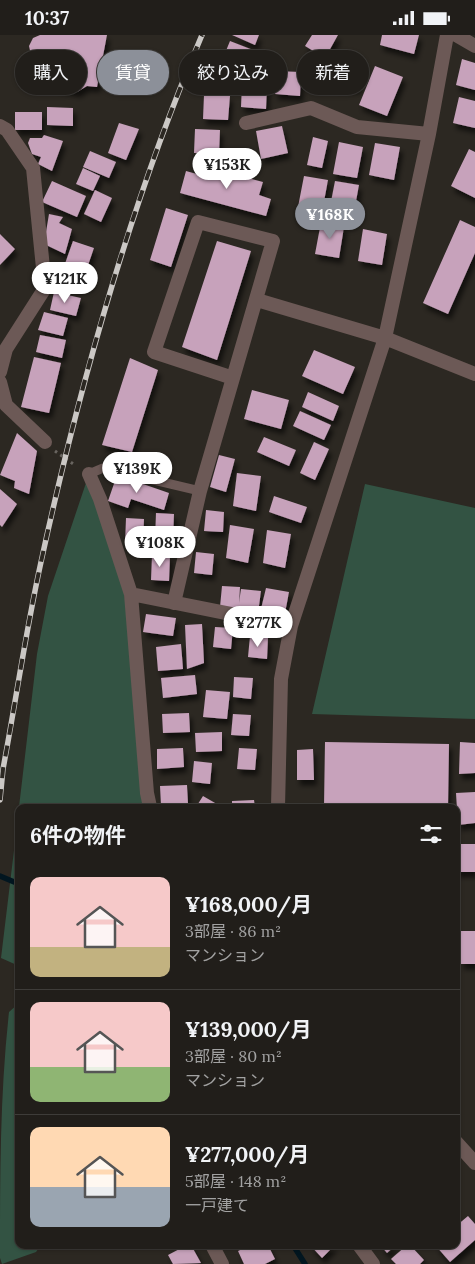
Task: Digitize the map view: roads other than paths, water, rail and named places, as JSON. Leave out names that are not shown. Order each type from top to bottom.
[{"type":"street","points":[[278,804],[281,679],[291,626],[384,338],[429,134],[447,35]]},
{"type":"street","points":[[456,35],[475,47]]},
{"type":"street","points":[[246,123],[311,108],[357,127],[429,134]]},
{"type":"street","points":[[0,126],[8,129],[32,167],[45,288],[6,349],[0,372]]},
{"type":"street","points":[[174,603],[200,491],[273,241],[198,222],[154,352],[233,377]]},
{"type":"street","points":[[257,300],[384,338],[475,374]]},
{"type":"street","points":[[0,381],[6,405],[45,442]]},
{"type":"street","points":[[89,474],[100,499],[131,595],[149,804]]},
{"type":"street","points":[[131,595],[291,626]]},
{"type":"street","points":[[460,1146],[475,1163]]},
{"type":"street","points":[[214,1249],[222,1264]]},
{"type":"street","points":[[362,1249],[373,1264]]},
{"type":"lane","points":[[89,474],[103,468],[200,491]]},
{"type":"waterway","points":[[0,876],[15,882]]},
{"type":"waterway","points":[[296,1249],[305,1264]]},
{"type":"railway","points":[[0,800],[3,769],[26,639],[72,428],[109,295],[130,229],[152,163],[202,35]]}]
